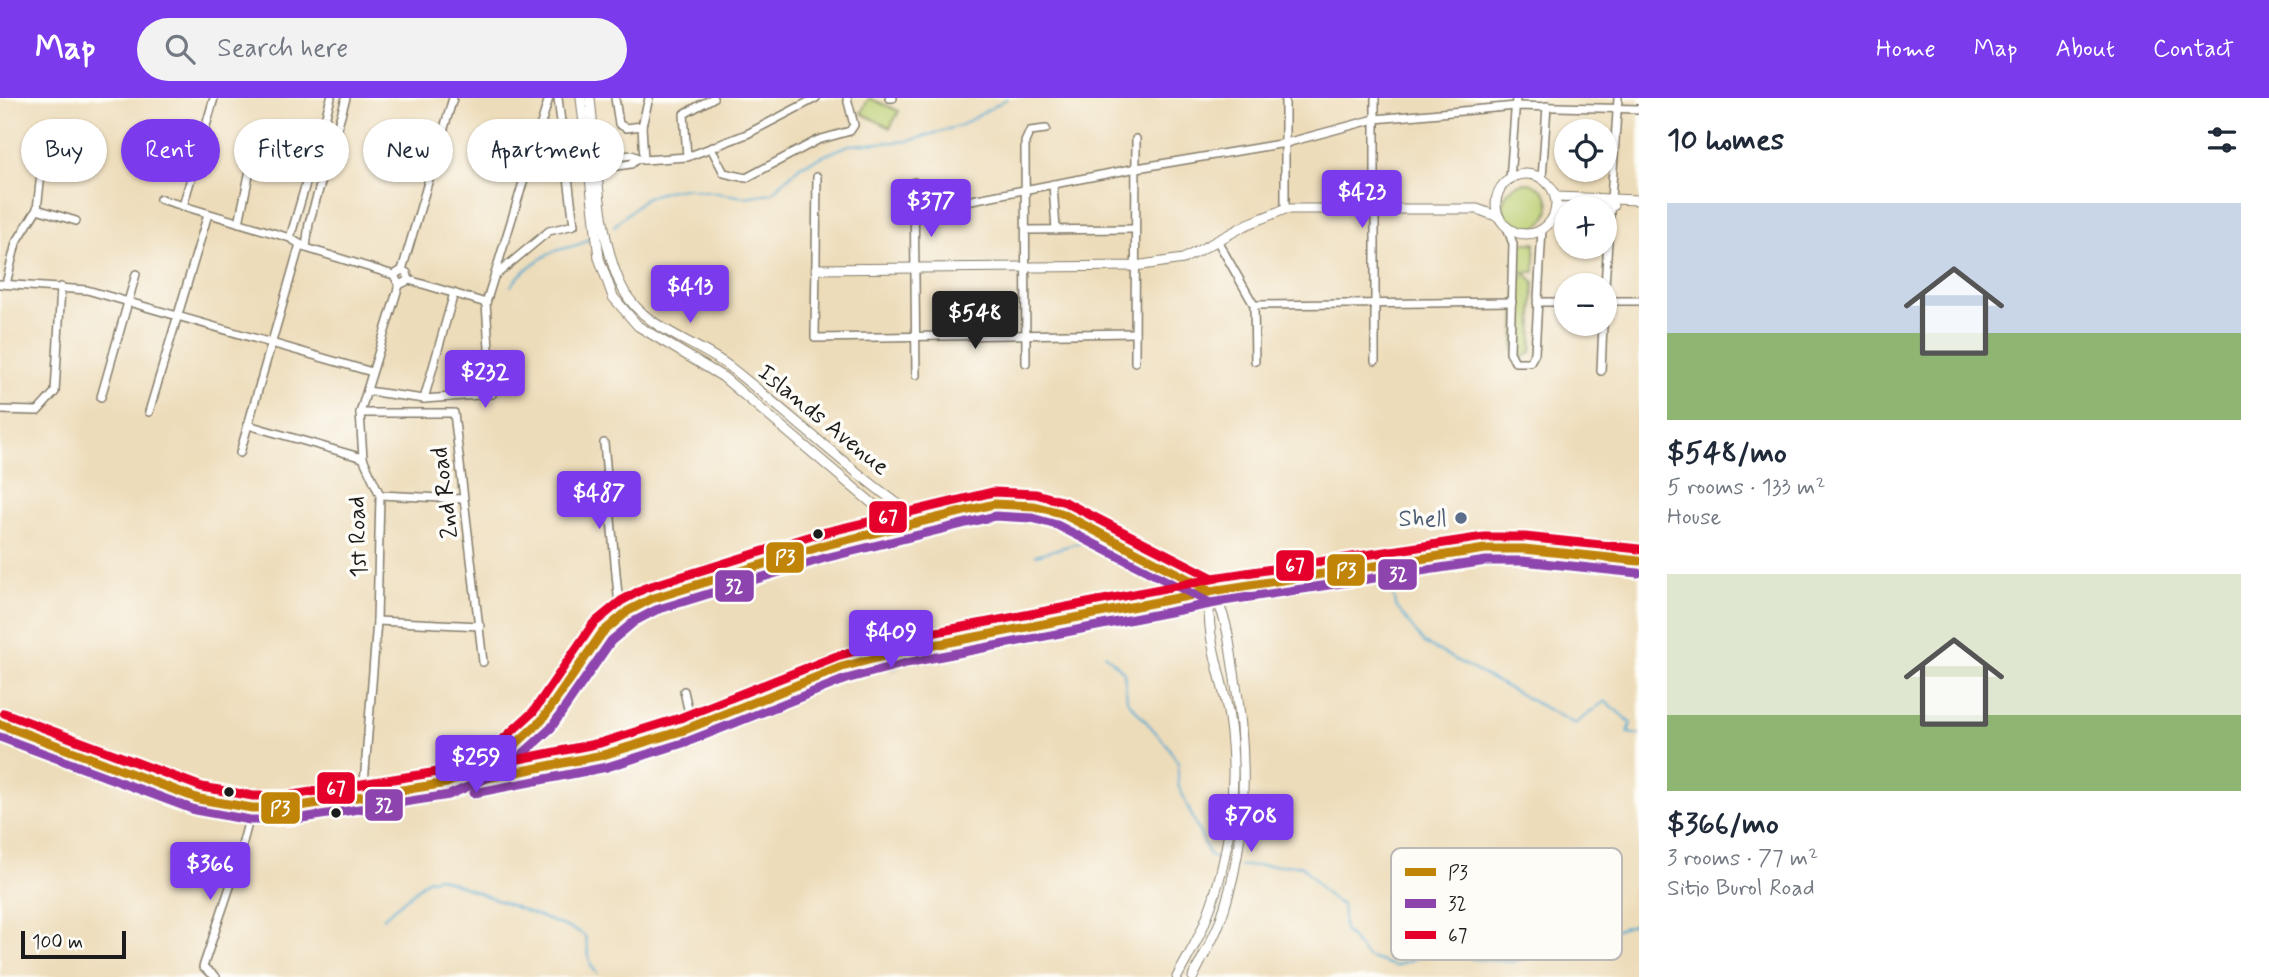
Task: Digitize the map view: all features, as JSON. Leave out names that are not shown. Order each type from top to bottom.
[{"type":"main road","points":[[0,724],[199,799],[252,808],[288,808],[447,783],[497,761],[542,720],[589,650],[620,617],[640,604],[821,546],[995,504],[1034,506],[1073,519],[1211,592],[1485,549],[1524,549],[1639,561]]},
{"type":"main road","points":[[497,761],[501,777]]},
{"type":"street","points":[[183,206],[214,98]]},
{"type":"street","points":[[290,238],[331,98]]},
{"type":"street","points":[[240,453],[346,98]]},
{"type":"street","points":[[394,275],[402,270],[453,98]]},
{"type":"street","points":[[367,391],[424,399],[492,394],[486,303],[549,98]]},
{"type":"street","points":[[494,277],[550,230],[575,225],[558,98]]},
{"type":"street","name":"Islands Avenue","points":[[581,98],[585,119]]},
{"type":"street","name":"Islands Avenue","points":[[590,98],[591,119]]},
{"type":"street","points":[[615,98],[619,124],[626,128],[642,126]]},
{"type":"street","points":[[640,160],[642,126],[649,98]]},
{"type":"street","points":[[687,157],[684,114],[713,98]]},
{"type":"street","points":[[624,164],[640,160],[687,157],[712,150],[816,98]]},
{"type":"street","points":[[712,150],[724,173],[746,178],[818,140],[850,131],[854,125],[847,98]]},
{"type":"street","points":[[1285,98],[1285,209]]},
{"type":"street","points":[[1375,98],[1376,361]]},
{"type":"street","points":[[1611,196],[1618,98]]},
{"type":"street","points":[[1477,209],[1497,200],[1510,180],[1516,102]]},
{"type":"street","points":[[915,211],[1137,168],[1286,143],[1375,120],[1516,102],[1547,106],[1639,109]]},
{"type":"street","points":[[1542,179],[1547,106]]},
{"type":"street","points":[[1026,363],[1026,137],[1030,131],[1046,130]]},
{"type":"street","points":[[1135,362],[1136,139]]},
{"type":"street","points":[[1510,180],[1529,175],[1542,179],[1554,196]]},
{"type":"street","points":[[817,177],[815,338],[1135,333]]},
{"type":"street","points":[[40,182],[37,209],[16,243],[3,284],[87,290],[372,372]]},
{"type":"street","points":[[239,223],[248,182]]},
{"type":"street","name":"Islands Avenue","points":[[595,182],[598,258],[613,298],[626,314],[638,326],[723,377],[899,526]]},
{"type":"street","name":"Islands Avenue","points":[[597,182],[610,255],[623,291],[635,305],[646,316],[730,368],[830,452],[922,521]]},
{"type":"street","points":[[914,182],[917,268],[916,375]]},
{"type":"street","points":[[1053,184],[1056,230]]},
{"type":"street","points":[[160,199],[290,238],[303,246],[394,275],[399,285],[408,280],[486,303]]},
{"type":"street","points":[[1497,200],[1499,217]]},
{"type":"street","points":[[1617,202],[1639,200]]},
{"type":"street","points":[[1617,204],[1639,206]]},
{"type":"street","points":[[37,209],[76,221]]},
{"type":"street","points":[[816,269],[1135,266],[1183,259],[1248,224],[1285,209],[1477,209],[1499,217],[1507,227],[1513,244],[1510,352],[1515,362],[1523,365],[1530,362],[1535,355],[1542,229]]},
{"type":"street","points":[[149,412],[208,214]]},
{"type":"street","points":[[1507,227],[1524,234],[1542,229],[1552,220],[1554,214]]},
{"type":"street","points":[[1026,230],[1135,229]]},
{"type":"street","points":[[1218,242],[1254,305],[1255,361]]},
{"type":"street","points":[[402,270],[407,274],[408,280]]},
{"type":"street","points":[[101,397],[136,274]]},
{"type":"street","name":"1st Road","points":[[363,796],[377,621],[380,495],[363,458],[360,413],[399,285]]},
{"type":"street","points":[[0,410],[38,411],[55,392],[61,287]]},
{"type":"street","points":[[424,399],[454,293]]},
{"type":"street","points":[[1617,301],[1639,301]]},
{"type":"street","points":[[1254,305],[1512,302]]},
{"type":"street","points":[[1537,302],[1554,302]]},
{"type":"street","points":[[1601,371],[1602,336]]},
{"type":"street","name":"2nd Road","points":[[360,413],[454,413],[483,662]]},
{"type":"street","points":[[248,425],[363,458]]},
{"type":"street","points":[[604,443],[620,617]]},
{"type":"street","points":[[380,495],[463,499]]},
{"type":"street","points":[[1193,977],[1218,926],[1231,884],[1245,771],[1241,717],[1223,608],[1211,592]]},
{"type":"street","points":[[1177,977],[1206,921],[1220,878],[1233,773],[1229,720],[1208,611],[1211,592]]},
{"type":"street","points":[[447,783],[501,777],[587,760],[692,727],[842,667],[903,651],[1211,592]]},
{"type":"street","points":[[377,621],[480,626]]},
{"type":"street","points":[[684,691],[692,727]]},
{"type":"street","points":[[1229,720],[1241,717]]},
{"type":"street","points":[[216,977],[202,973],[252,808]]},
{"type":"green space","points":[[869,98],[899,111],[890,128],[861,113]]},
{"type":"green space","points":[[1526,183],[1542,190],[1549,206],[1542,222],[1526,229],[1510,222],[1503,206],[1510,190]]},
{"type":"green space","points":[[1518,243],[1535,243],[1535,272],[1517,272]]},
{"type":"green space","points":[[1526,273],[1534,282],[1532,351],[1523,358],[1514,350],[1517,282]]},
{"type":"waterway","points":[[614,226],[645,198],[666,191],[685,188],[744,197],[772,193],[800,166],[849,145],[909,141],[962,125],[1008,98]]},
{"type":"waterway","points":[[511,286],[524,271],[541,259],[558,250],[580,244],[592,234]]},
{"type":"waterway","points":[[1036,555],[1089,540]]},
{"type":"waterway","points":[[1389,571],[1395,605],[1424,643],[1575,724],[1605,701],[1631,723],[1628,733],[1639,735]]},
{"type":"waterway","points":[[1105,654],[1124,672],[1127,700],[1167,745],[1178,763],[1178,785],[1210,856],[1220,860]]},
{"type":"waterway","points":[[1239,866],[1301,865],[1325,892],[1342,905],[1344,930],[1367,957],[1395,966],[1411,960]]},
{"type":"waterway","points":[[383,918],[427,880],[438,877],[579,932],[585,936],[591,966],[597,973]]},
{"type":"waterway","points":[[1622,928],[1639,923]]},
{"type":"waterway","points":[[1486,960],[1519,960]]},
{"type":"transit line","name":"67","points":[[4,713],[202,787],[253,796],[286,796],[444,771],[490,751],[533,712],[593,624],[621,601],[645,588],[818,534],[993,492],[1036,494],[1065,502],[1213,578],[1484,537],[1525,537],[1639,549]]},
{"type":"transit line","name":"P3","points":[[0,724],[199,799],[252,808],[287,808],[447,783],[497,761],[542,720],[602,633],[628,611],[651,599],[822,546],[994,504],[1034,506],[1061,513],[1211,591],[1485,549],[1524,549],[1639,561]]},
{"type":"transit line","name":"32","points":[[0,737],[195,810],[250,820],[289,820],[449,795],[505,770],[551,728],[611,641],[635,621],[656,610],[825,558],[995,516],[1032,518],[1057,525],[1210,603],[1486,561],[1523,561],[1638,573]]},
{"type":"transit line","name":"67","points":[[470,769],[600,743],[680,718],[837,656],[900,639],[1217,578]]},
{"type":"transit line","name":"P3","points":[[472,781],[603,755],[684,730],[842,667],[903,651],[1219,590]]},
{"type":"transit line","name":"32","points":[[474,793],[607,767],[689,741],[846,679],[906,663],[1221,602]]},
{"type":"place","name":"Shell","points":[[1461,518]]}]
